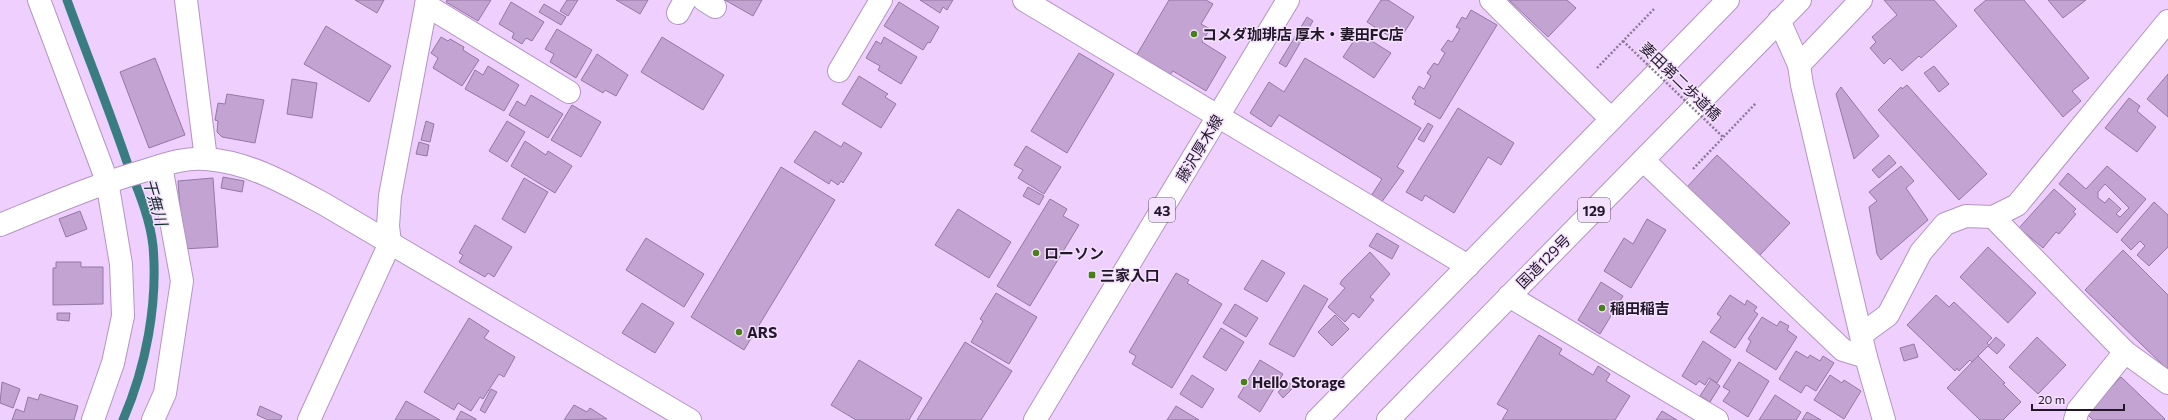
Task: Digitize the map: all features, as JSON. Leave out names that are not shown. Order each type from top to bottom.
[{"type":"main road","points":[[39,0],[112,180],[121,264],[123,316],[113,363],[93,420]]},
{"type":"main road","points":[[186,0],[206,159]]},
{"type":"main road","points":[[839,71],[881,0]]},
{"type":"main road","points":[[1024,0],[1468,266]]},
{"type":"main road","name":"藤沢厚木線","points":[[1035,420],[1288,0]]},
{"type":"main road","points":[[1491,0],[1611,119]]},
{"type":"main road","points":[[1317,420],[1728,0]]},
{"type":"main road","name":"国道129号","points":[[1388,420],[1800,0]]},
{"type":"main road","points":[[1799,66],[1861,0]]},
{"type":"main road","points":[[308,420],[390,243],[388,226],[390,196],[426,2],[569,92]]},
{"type":"main road","points":[[1779,20],[1799,66],[1802,85],[1862,334],[1866,357],[1884,420]]},
{"type":"main road","points":[[1862,334],[1888,315],[1921,252],[1945,224],[1966,216],[1993,217],[2017,205],[2168,21]]},
{"type":"main road","points":[[0,225],[112,180],[184,160],[206,159],[237,165],[286,184],[390,243],[677,417]]},
{"type":"main road","points":[[1643,160],[1843,350],[1866,357]]},
{"type":"main road","points":[[153,420],[165,393],[182,281],[154,168]]},
{"type":"main road","points":[[1993,217],[2125,352],[2168,383]]},
{"type":"main road","points":[[1509,296],[1717,420]]},
{"type":"main road","points":[[2076,420],[2078,410],[2125,352]]},
{"type":"path","points":[[1593,73],[1654,9]]},
{"type":"path","name":"妻田第二歩道橋","points":[[1623,41],[1724,138]]},
{"type":"path","points":[[1692,169],[1724,138],[1756,103]]},
{"type":"building","points":[[355,0],[384,0],[377,13]]},
{"type":"building","points":[[447,0],[491,0],[478,21],[446,2]]},
{"type":"building","points":[[567,0],[578,0],[568,16],[560,11]]},
{"type":"building","points":[[616,0],[648,0],[640,14]]},
{"type":"building","points":[[725,0],[762,0],[753,16]]},
{"type":"building","points":[[920,0],[953,0],[947,10],[943,7],[940,13]]},
{"type":"building","points":[[1169,0],[1206,0],[1213,4],[1201,24],[1210,29],[1202,42],[1226,57],[1206,91],[1173,71],[1169,76],[1136,56]]},
{"type":"building","points":[[1381,0],[1388,0],[1414,17],[1398,42],[1367,22]]},
{"type":"building","points":[[1509,0],[1567,0],[1576,8],[1548,37]]},
{"type":"building","points":[[1884,0],[1934,0],[1957,26],[1921,58],[1919,56],[1902,71],[1890,58],[1884,64],[1870,48],[1876,42],[1872,37],[1897,15]]},
{"type":"building","points":[[1986,0],[2024,0],[2089,78],[2072,91],[2081,101],[2063,117],[1974,10]]},
{"type":"building","points":[[2048,0],[2086,0],[2063,18]]},
{"type":"building","points":[[511,2],[544,22],[532,41],[526,38],[522,44],[512,38],[514,33],[499,24]]},
{"type":"building","points":[[899,2],[939,27],[930,43],[928,42],[923,50],[884,26]]},
{"type":"building","points":[[544,4],[566,17],[561,25],[539,12]]},
{"type":"building","points":[[1471,10],[1497,25],[1440,119],[1414,104],[1416,101],[1412,98],[1419,86],[1424,89],[1431,76],[1427,73],[1434,63],[1438,65],[1445,53],[1441,50],[1448,40],[1452,42],[1460,29],[1456,27],[1462,17],[1466,19]]},
{"type":"building","points":[[1307,17],[1313,21],[1286,67],[1279,63]]},
{"type":"building","points":[[326,26],[391,66],[369,102],[304,64]]},
{"type":"building","points":[[557,29],[592,50],[576,78],[550,62],[554,54],[545,49]]},
{"type":"building","points":[[1359,33],[1391,53],[1374,78],[1343,57]]},
{"type":"building","points":[[441,37],[448,41],[450,39],[464,47],[463,50],[479,60],[462,86],[433,68],[438,58],[431,53]]},
{"type":"building","points":[[662,37],[724,75],[703,110],[641,72]]},
{"type":"building","points":[[884,37],[917,57],[901,84],[878,70],[880,66],[866,58],[876,41],[881,44]]},
{"type":"building","points":[[1079,53],[1114,74],[1067,153],[1031,131]]},
{"type":"building","points":[[597,54],[628,75],[616,96],[605,90],[603,93],[581,80]]},
{"type":"building","points":[[155,58],[185,135],[149,148],[120,72]]},
{"type":"building","points":[[1305,58],[1421,128],[1397,167],[1404,171],[1381,203],[1371,196],[1382,179],[1279,115],[1271,127],[1250,113],[1269,82],[1284,92]]},
{"type":"building","points":[[488,66],[519,85],[504,111],[465,89],[475,70],[483,75]]},
{"type":"building","points":[[1934,66],[1949,84],[1939,92],[1924,73]]},
{"type":"building","points":[[2168,74],[2168,117],[2147,99]]},
{"type":"building","points":[[859,76],[888,94],[885,97],[896,104],[881,128],[842,104]]},
{"type":"building","points":[[292,79],[317,83],[312,118],[287,114]]},
{"type":"building","points":[[1907,85],[1987,174],[1959,200],[1878,110],[1901,87],[1902,89]]},
{"type":"building","points":[[1841,87],[1879,136],[1854,159],[1836,94]]},
{"type":"building","points":[[227,94],[264,100],[255,143],[222,137],[217,132],[218,121],[215,120],[218,103],[225,104]]},
{"type":"building","points":[[531,95],[563,114],[548,138],[509,115],[517,101],[525,106]]},
{"type":"building","points":[[2129,98],[2140,106],[2137,111],[2156,127],[2137,152],[2105,128]]},
{"type":"building","points":[[572,105],[601,122],[581,157],[551,140]]},
{"type":"building","points":[[1458,108],[1514,143],[1501,165],[1488,157],[1454,213],[1425,195],[1422,201],[1406,192]]},
{"type":"building","points":[[426,121],[434,124],[430,142],[421,140]]},
{"type":"building","points":[[507,121],[525,132],[507,162],[489,151]]},
{"type":"building","points":[[1428,123],[1433,126],[1424,142],[1418,139]]},
{"type":"building","points":[[815,131],[841,147],[844,142],[862,153],[843,183],[841,181],[838,185],[831,180],[829,184],[794,162]]},
{"type":"building","points":[[525,141],[546,155],[548,151],[572,166],[555,193],[511,166]]},
{"type":"building","points":[[419,142],[429,145],[427,156],[416,154]]},
{"type":"building","points":[[1026,146],[1061,167],[1044,194],[1018,178],[1023,170],[1014,165]]},
{"type":"building","points":[[1717,155],[1790,223],[1759,256],[1687,187]]},
{"type":"building","points":[[1889,155],[1896,163],[1879,178],[1872,170]]},
{"type":"building","points":[[1901,166],[1914,181],[1906,188],[1928,220],[1881,260],[1877,254],[1869,207],[1877,201],[1869,192]]},
{"type":"building","points":[[2107,166],[2146,199],[2117,233],[2059,184],[2068,173],[2086,189]],"holes":[[[2105,184],[2129,208],[2120,217],[2116,214],[2121,209],[2109,198],[2105,203],[2098,198],[2098,192]]]},
{"type":"building","points":[[781,167],[835,200],[744,350],[691,317]]},
{"type":"building","points":[[223,177],[244,181],[242,192],[221,188]]},
{"type":"building","points":[[213,178],[218,247],[183,249],[178,181]]},
{"type":"building","points":[[524,178],[548,192],[525,233],[502,219]]},
{"type":"building","points":[[1028,187],[1044,196],[1039,205],[1023,196]]},
{"type":"building","points":[[2054,189],[2076,209],[2073,212],[2076,214],[2059,234],[2056,232],[2043,248],[2019,228]]},
{"type":"building","points":[[1050,199],[1067,209],[1063,216],[1079,225],[1030,306],[997,286]]},
{"type":"building","points":[[2154,202],[2168,215],[2168,247],[2149,266],[2137,255],[2145,246],[2140,241],[2131,250],[2121,240]]},
{"type":"building","points":[[958,209],[1011,242],[989,278],[935,245]]},
{"type":"building","points":[[80,211],[87,229],[66,237],[59,219]]},
{"type":"building","points":[[1647,219],[1666,230],[1631,288],[1604,271],[1624,238],[1633,244]]},
{"type":"building","points":[[475,225],[512,247],[494,277],[488,273],[485,277],[459,262],[463,255],[459,253]]},
{"type":"building","points":[[1377,233],[1399,246],[1392,259],[1369,246]]},
{"type":"building","points":[[646,238],[704,274],[684,307],[626,270]]},
{"type":"building","points":[[1988,247],[2036,293],[2008,323],[1960,277]]},
{"type":"building","points":[[2123,250],[2168,295],[2168,370],[2085,290]]},
{"type":"building","points":[[1370,252],[1390,274],[1370,297],[1374,300],[1359,318],[1353,313],[1345,322],[1328,307],[1345,288],[1340,284],[1342,280]]},
{"type":"building","points":[[1262,260],[1285,273],[1267,302],[1244,289]]},
{"type":"building","points":[[56,262],[81,262],[81,267],[103,267],[103,304],[53,305],[53,268],[56,268]]},
{"type":"building","points":[[1176,273],[1189,280],[1187,283],[1222,304],[1172,388],[1132,364],[1136,356],[1129,352]]},
{"type":"building","points":[[1601,282],[1623,296],[1600,334],[1578,320]]},
{"type":"building","points":[[1304,285],[1328,299],[1294,357],[1269,344]]},
{"type":"building","points":[[996,293],[1037,317],[1009,364],[971,342],[983,321],[980,319]]},
{"type":"building","points":[[1730,295],[1745,305],[1747,300],[1757,307],[1754,311],[1758,314],[1735,348],[1710,332],[1721,317],[1717,314]]},
{"type":"building","points":[[1936,295],[1949,307],[1954,302],[1992,338],[1987,343],[1989,345],[1996,337],[2005,345],[1997,354],[1988,346],[1972,362],[1970,360],[1959,371],[1957,368],[1955,371],[1907,325]]},
{"type":"building","points":[[642,303],[674,323],[655,353],[622,333]]},
{"type":"building","points":[[1235,304],[1258,318],[1246,337],[1223,323]]},
{"type":"building","points":[[57,313],[70,313],[69,321],[57,320]]},
{"type":"building","points":[[1335,315],[1349,329],[1332,346],[1318,332]]},
{"type":"building","points":[[1762,317],[1777,326],[1780,321],[1789,326],[1787,330],[1797,337],[1776,370],[1746,351],[1751,341],[1748,339]]},
{"type":"building","points":[[469,318],[489,331],[484,338],[515,357],[504,377],[499,374],[483,399],[480,397],[471,411],[458,403],[454,410],[424,392]]},
{"type":"building","points":[[1221,328],[1244,342],[1226,371],[1203,357]]},
{"type":"building","points":[[1539,335],[1562,349],[1559,354],[1593,375],[1598,366],[1610,374],[1606,381],[1630,396],[1615,420],[1502,420],[1508,410],[1497,404]]},
{"type":"building","points":[[2037,337],[2066,365],[2038,394],[2009,367]]},
{"type":"building","points":[[1703,341],[1731,360],[1717,383],[1709,378],[1705,385],[1699,381],[1696,385],[1682,376]]},
{"type":"building","points":[[965,342],[1012,371],[981,420],[917,420]]},
{"type":"building","points":[[1914,344],[1918,357],[1904,361],[1900,348]]},
{"type":"building","points":[[1796,351],[1808,358],[1810,355],[1820,361],[1823,356],[1834,363],[1816,391],[1806,385],[1801,393],[1779,379]]},
{"type":"building","points":[[1978,356],[2005,383],[2003,384],[2021,402],[2003,420],[1980,420],[1947,388]]},
{"type":"building","points":[[859,360],[922,398],[909,420],[856,420],[831,405]]},
{"type":"building","points":[[1260,360],[1283,374],[1260,412],[1238,397]]},
{"type":"building","points":[[1739,362],[1769,381],[1748,417],[1723,401],[1730,391],[1723,387]]},
{"type":"building","points":[[1192,375],[1214,389],[1202,408],[1180,394]]},
{"type":"building","points":[[1830,375],[1842,383],[1844,380],[1861,391],[1844,419],[1814,400]]},
{"type":"building","points":[[2121,377],[2165,419],[2093,420],[2086,413]]},
{"type":"building","points":[[1711,379],[1720,386],[1710,402],[1700,396]]},
{"type":"building","points":[[2,382],[20,389],[13,408],[0,403]]},
{"type":"building","points":[[1288,382],[1294,387],[1283,398],[1278,392]]},
{"type":"building","points":[[491,389],[497,392],[485,413],[480,410]]},
{"type":"building","points":[[40,394],[78,406],[74,420],[12,420],[16,409],[24,412],[28,397],[38,400]]},
{"type":"building","points":[[1775,395],[1801,412],[1796,420],[1759,420]]},
{"type":"building","points":[[406,401],[440,420],[395,420]]},
{"type":"building","points":[[574,405],[587,412],[590,408],[607,419],[564,420]]},
{"type":"building","points":[[260,406],[282,416],[280,420],[268,420],[257,415]]},
{"type":"building","points":[[1176,406],[1199,420],[1167,420]]},
{"type":"building","points":[[461,411],[476,419],[476,420],[456,420]]},
{"type":"building","points":[[1662,411],[1677,420],[1656,420]]},
{"type":"building","points":[[1807,412],[1821,420],[1802,420]]},
{"type":"waterway","name":"干無川","points":[[67,0],[143,204],[153,246],[154,290],[152,313],[144,357],[138,379],[123,420]]},
{"type":"place","name":"コメダ珈琲店 厚木・妻田FC店","points":[[1194,34]]},
{"type":"place","name":"ローソン","points":[[1036,253]]},
{"type":"place","name":"三家入口","points":[[1092,275]]},
{"type":"place","name":"稲田稲吉","points":[[1602,308]]},
{"type":"place","name":"ARS","points":[[739,332]]},
{"type":"place","name":"Hello Storage","points":[[1244,382]]}]
